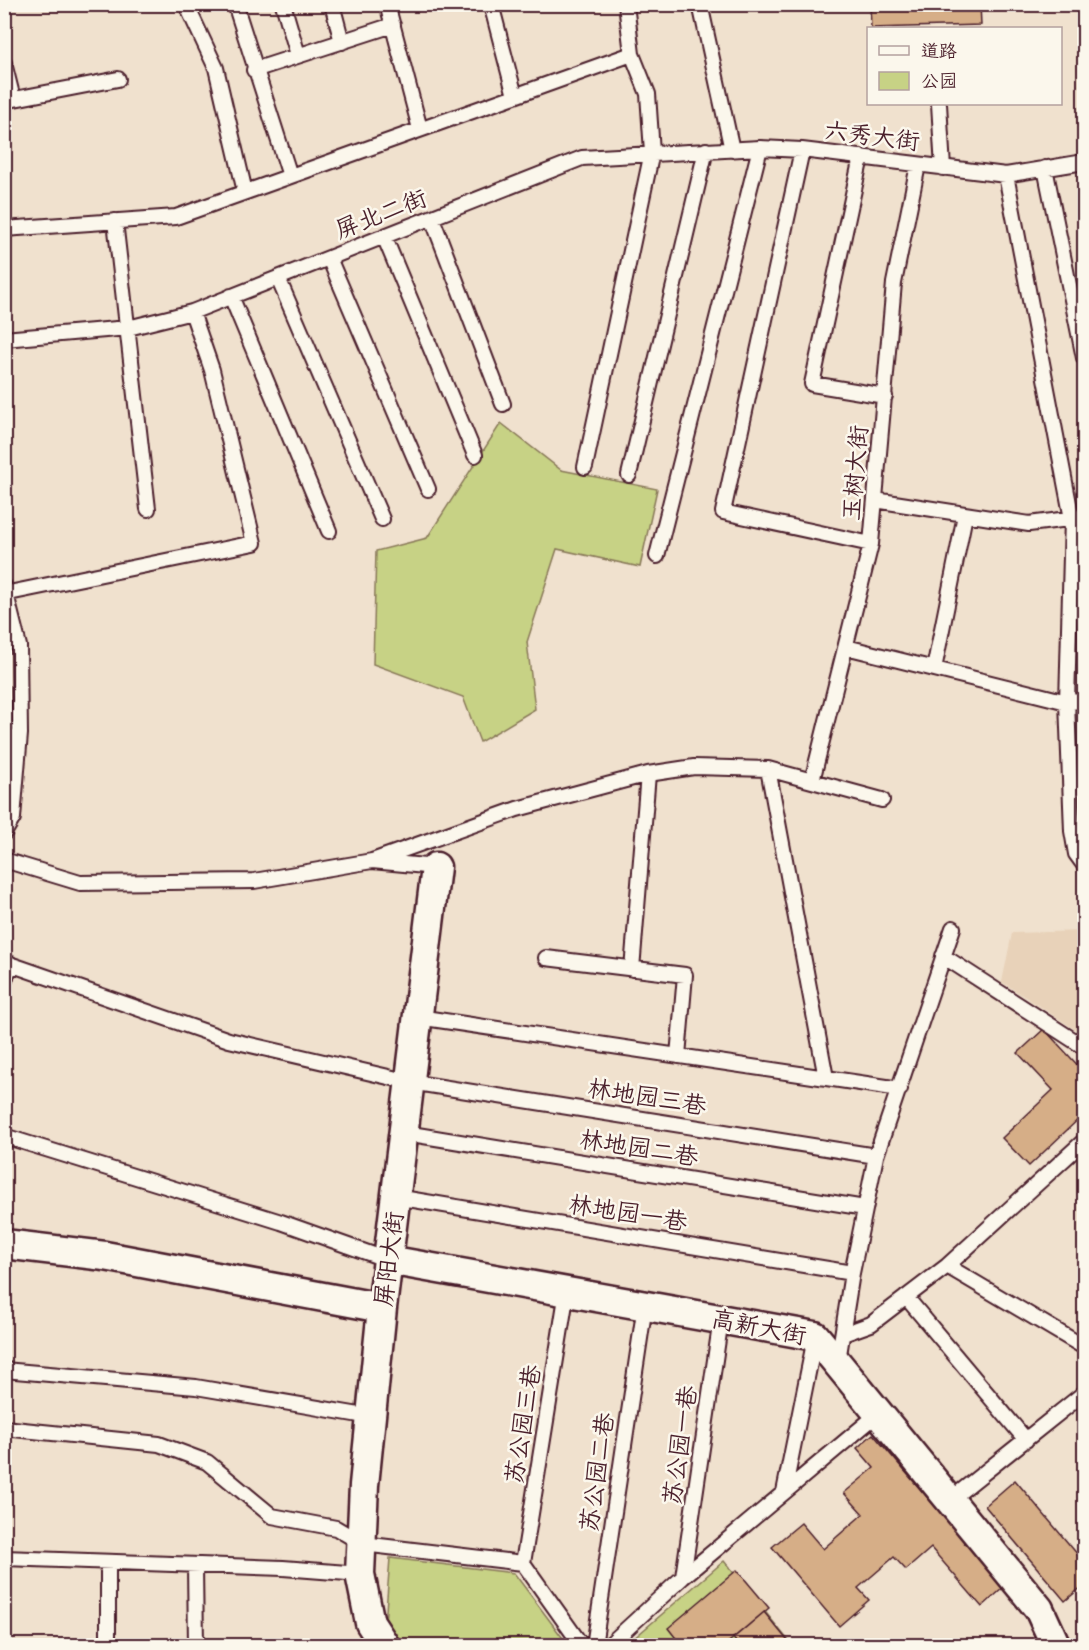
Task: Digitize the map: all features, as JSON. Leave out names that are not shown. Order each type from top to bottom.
[{"type":"street","name":"屏阳大街","points":[[385,1646],[370,1623],[360,1574],[364,1485],[382,1308],[436,867]]},
{"type":"street","points":[[4,1244],[105,1256],[382,1308]]},
{"type":"street","name":"高新大街","points":[[388,1260],[721,1319],[829,1335],[838,1363],[1039,1609],[1056,1646]]},
{"type":"lane","points":[[186,4],[216,68],[245,192]]},
{"type":"lane","points":[[235,4],[254,70],[290,176]]},
{"type":"lane","points":[[283,4],[298,55]]},
{"type":"lane","points":[[332,4],[342,42]]},
{"type":"lane","points":[[387,4],[420,129]]},
{"type":"lane","points":[[491,4],[514,96]]},
{"type":"lane","points":[[585,467],[652,152],[648,94],[632,54],[626,4]]},
{"type":"lane","points":[[700,4],[732,150]]},
{"type":"lane","points":[[254,70],[393,26]]},
{"type":"lane","points":[[4,229],[176,217],[632,54]]},
{"type":"lane","points":[[4,63],[9,100],[118,80]]},
{"type":"lane","points":[[939,105],[944,168]]},
{"type":"lane","points":[[657,556],[760,148]]},
{"type":"lane","name":"六秀大街","points":[[652,152],[760,148],[802,150],[1006,175],[1084,162]]},
{"type":"lane","points":[[629,475],[706,150]]},
{"type":"lane","points":[[802,150],[723,512],[871,544]]},
{"type":"lane","name":"屏北二街","points":[[4,339],[128,328],[192,312],[582,158],[652,152]]},
{"type":"lane","points":[[861,157],[812,384],[885,396]]},
{"type":"lane","name":"玉树大街","points":[[812,781],[871,544],[894,283],[918,165]]},
{"type":"lane","points":[[1045,168],[1084,358]]},
{"type":"lane","points":[[1006,175],[1078,518],[1067,702],[1072,831],[1076,854],[1084,864]]},
{"type":"lane","points":[[432,218],[503,404]]},
{"type":"lane","points":[[115,221],[148,509]]},
{"type":"lane","points":[[384,237],[475,455]]},
{"type":"lane","points":[[329,258],[428,489]]},
{"type":"lane","points":[[278,278],[382,519]]},
{"type":"lane","points":[[231,296],[329,531]]},
{"type":"lane","points":[[4,833],[9,820],[20,734],[19,646],[5,591],[254,543],[212,370],[192,312]]},
{"type":"lane","points":[[875,500],[1029,524],[1078,518]]},
{"type":"lane","points":[[934,669],[965,515]]},
{"type":"lane","points":[[846,647],[1067,702],[1084,701]]},
{"type":"lane","points":[[4,742],[20,734]]},
{"type":"lane","points":[[4,860],[80,883],[254,881],[372,861],[517,809],[648,774],[694,767],[768,769],[882,800]]},
{"type":"lane","points":[[768,769],[826,1078]]},
{"type":"lane","points":[[632,969],[648,774]]},
{"type":"lane","points":[[372,861],[436,867]]},
{"type":"lane","points":[[784,1492],[829,1335],[852,1273],[876,1156],[953,928]]},
{"type":"lane","points":[[943,956],[1084,1047]]},
{"type":"lane","points":[[546,958],[685,975],[678,1056]]},
{"type":"lane","points":[[4,982],[8,963]]},
{"type":"lane","name":"林地园三巷","points":[[8,963],[229,1040],[410,1082],[876,1156]]},
{"type":"lane","points":[[418,1017],[900,1089]]},
{"type":"lane","name":"林地园二巷","points":[[405,1132],[865,1208]]},
{"type":"lane","points":[[4,1136],[281,1222],[388,1260]]},
{"type":"lane","points":[[829,1335],[871,1324],[947,1266],[1084,1142]]},
{"type":"lane","name":"林地园一巷","points":[[396,1197],[852,1273]]},
{"type":"lane","points":[[947,1266],[1084,1347]]},
{"type":"lane","name":"苏公园三巷","points":[[523,1563],[567,1291]]},
{"type":"lane","points":[[906,1297],[1026,1440]]},
{"type":"lane","name":"苏公园二巷","points":[[594,1646],[645,1305]]},
{"type":"lane","name":"苏公园一巷","points":[[682,1577],[721,1319]]},
{"type":"lane","points":[[4,1370],[196,1387],[371,1417]]},
{"type":"lane","points":[[950,1500],[1084,1393]]},
{"type":"lane","points":[[608,1646],[682,1577],[879,1413]]},
{"type":"lane","points":[[4,1428],[159,1444],[207,1462],[272,1516],[336,1528],[363,1544],[523,1563],[582,1646]]},
{"type":"lane","points":[[4,1558],[360,1574]]},
{"type":"lane","points":[[108,1562],[108,1646]]},
{"type":"lane","points":[[195,1565],[196,1646]]},
{"type":"shaded area","points":[[1084,931],[1084,1035],[1002,982],[1012,933]]},
{"type":"green space","points":[[501,423],[561,470],[657,489],[640,567],[557,549],[527,642],[535,709],[480,742],[463,697],[373,664],[376,551],[427,538]]},
{"type":"green space","points":[[390,1558],[514,1573],[568,1645],[400,1645],[385,1624]]},
{"type":"green space","points":[[724,1561],[792,1645],[625,1646]]},
{"type":"building","points":[[870,4],[980,4],[981,25],[871,27]]},
{"type":"building","points":[[1044,1029],[1084,1072],[1084,1114],[1029,1166],[1002,1138],[1053,1090],[1018,1053]]},
{"type":"building","points":[[873,1434],[1004,1587],[982,1607],[931,1548],[906,1570],[894,1557],[858,1588],[869,1600],[839,1626],[772,1547],[801,1523],[823,1549],[863,1514],[844,1493],[874,1468],[857,1448]]},
{"type":"building","points":[[1015,1480],[1084,1562],[1084,1585],[1065,1601],[985,1506]]},
{"type":"building","points":[[737,1570],[769,1608],[724,1646],[682,1646],[668,1628]]},
{"type":"building","points":[[764,1612],[792,1646],[739,1646],[733,1638]]}]
